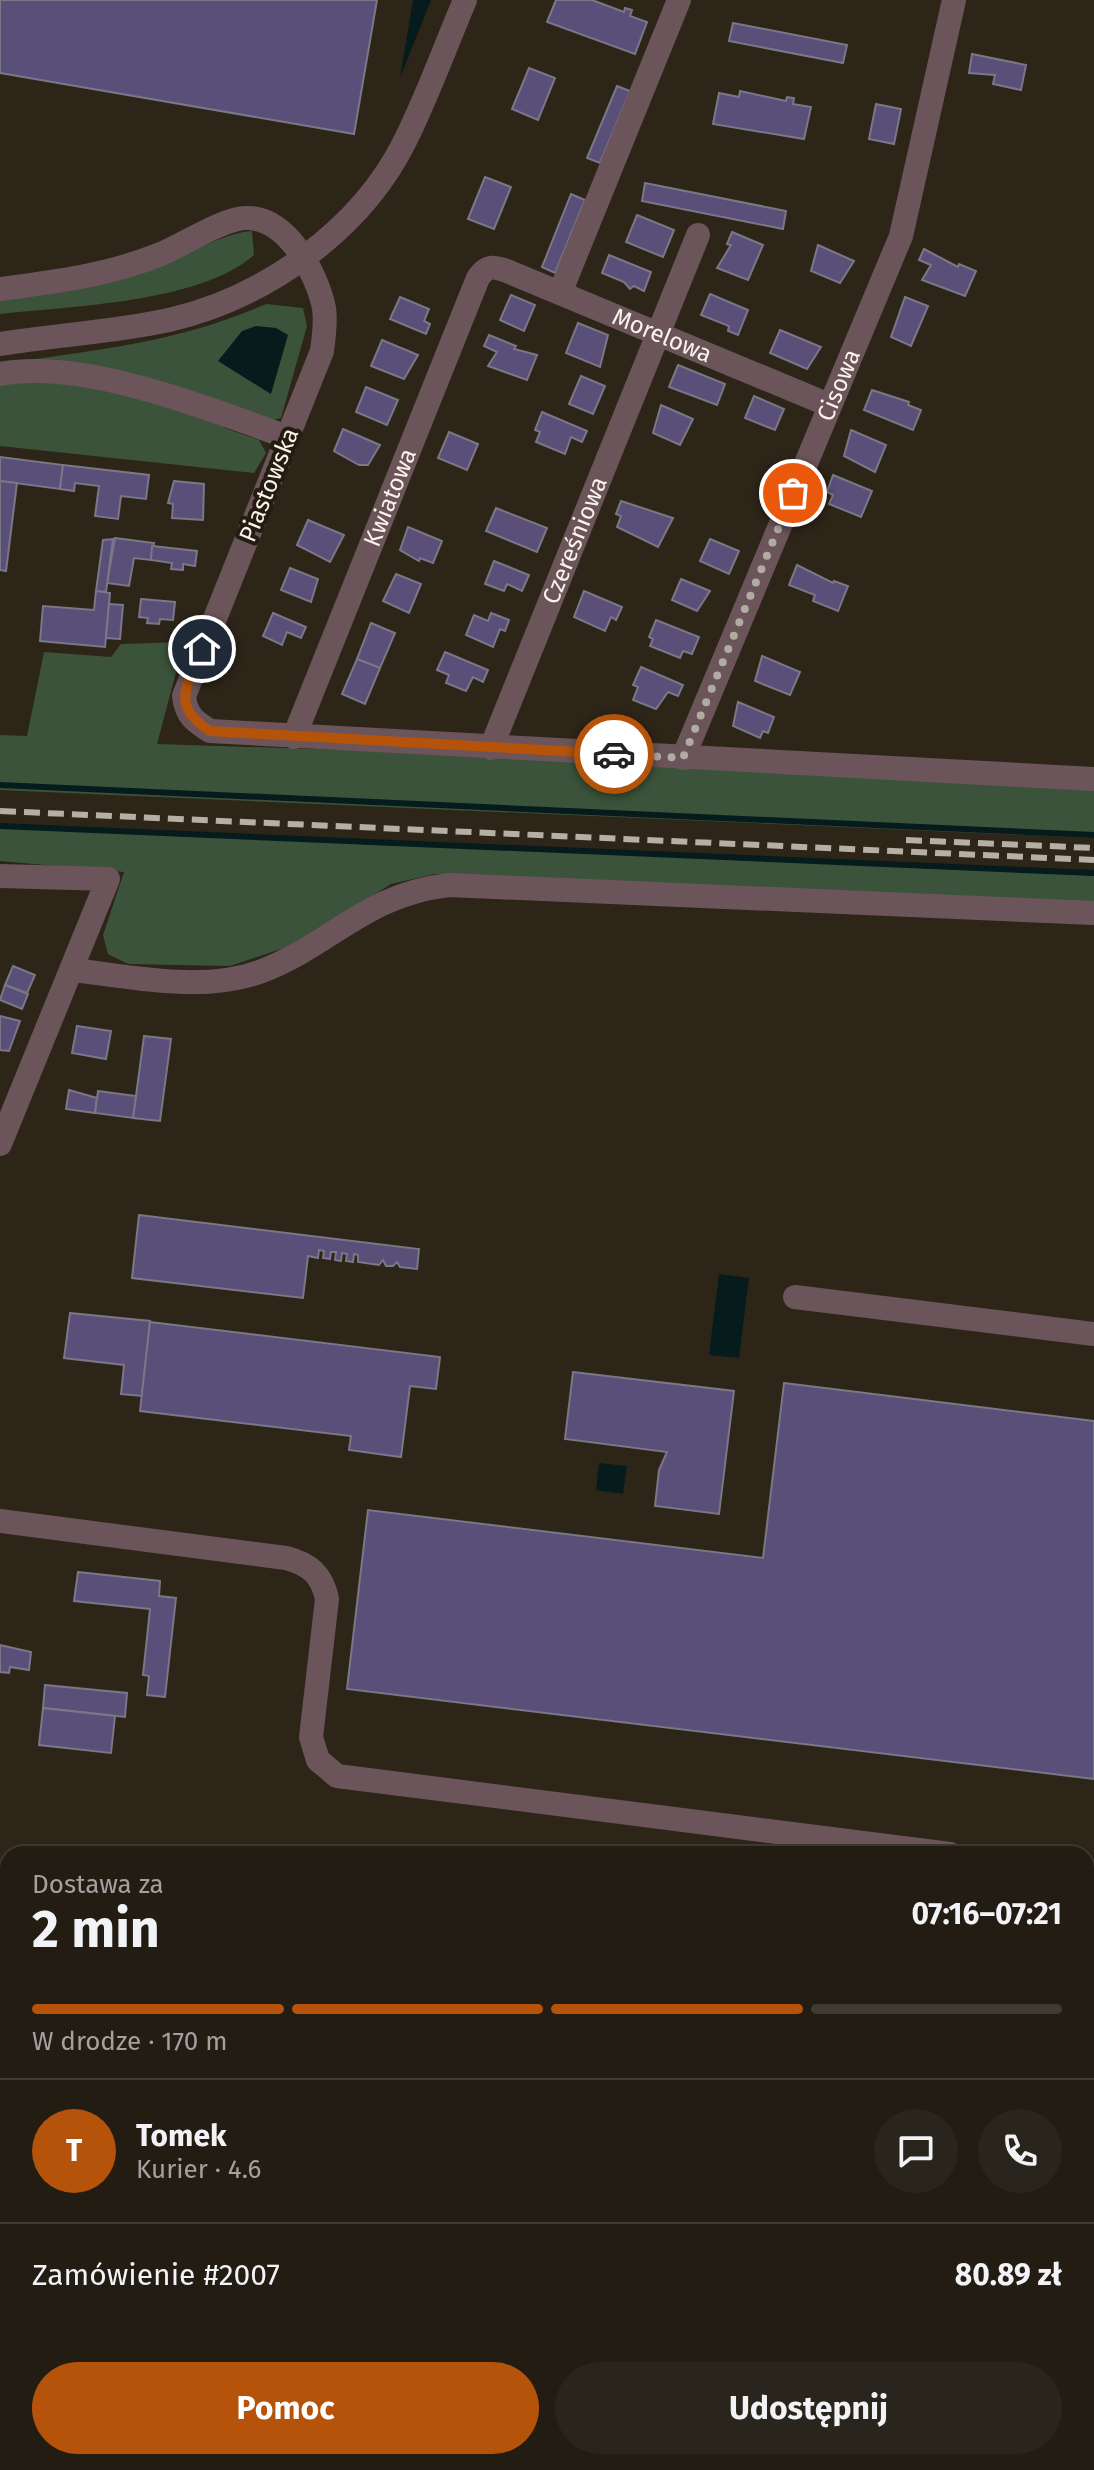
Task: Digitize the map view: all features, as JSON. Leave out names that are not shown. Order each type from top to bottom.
[{"type":"street","points":[[0,344],[173,319],[268,283],[304,260],[370,194],[404,143],[465,0]]},
{"type":"street","points":[[560,293],[679,0]]},
{"type":"street","name":"Cisowa","points":[[683,758],[901,236],[954,0]]},
{"type":"street","points":[[0,289],[115,270],[242,218],[267,222],[304,260]]},
{"type":"street","name":"Czereśniowa","points":[[491,748],[698,235]]},
{"type":"street","name":"Piastowska","points":[[294,737],[210,731],[192,720],[185,709],[184,696],[322,351],[325,332],[319,289],[304,260]]},
{"type":"street","name":"Morelowa","points":[[493,266],[829,405]]},
{"type":"street","name":"Kwiatowa","points":[[294,737],[478,278],[493,266]]},
{"type":"street","points":[[0,374],[69,374],[131,386],[288,437]]},
{"type":"street","points":[[294,737],[1094,779]]},
{"type":"street","points":[[0,876],[87,875],[108,879],[0,1144]]},
{"type":"street","points":[[73,970],[196,981],[228,979],[259,972],[290,958],[371,906],[424,888],[449,885],[1094,913]]},
{"type":"street","points":[[795,1297],[1094,1334]]},
{"type":"street","points":[[0,1521],[286,1558],[314,1570],[324,1584],[327,1599],[311,1737],[318,1760],[337,1776],[887,1846]]},
{"type":"green space","points":[[252,231],[254,255],[230,271],[201,283],[133,300],[0,314],[0,299],[139,269],[171,260],[228,236]]},
{"type":"green space","points":[[266,304],[303,308],[307,326],[281,418],[268,421],[29,360],[178,334]]},
{"type":"green space","points":[[0,382],[88,383],[211,417],[225,428],[259,440],[266,453],[254,473],[0,446]]},
{"type":"green space","points":[[184,642],[157,744],[408,752],[1094,788],[1094,838],[0,790],[0,735],[27,736],[44,652],[111,657],[121,644]]},
{"type":"green space","points":[[0,828],[1094,875],[1094,904],[435,874],[391,884],[293,945],[230,966],[128,964],[108,954],[103,935],[124,872],[0,861]]},
{"type":"water","points":[[413,0],[431,0],[400,78]]},
{"type":"water","points":[[256,326],[276,328],[288,335],[271,394],[218,361],[242,331]]},
{"type":"water","points":[[719,1274],[749,1278],[739,1358],[709,1355]]},
{"type":"water","points":[[599,1463],[627,1466],[623,1494],[596,1490]]},
{"type":"building","points":[[0,0],[377,0],[354,134],[0,73]]},
{"type":"building","points":[[556,0],[592,0],[624,12],[625,8],[632,10],[630,16],[647,22],[635,54],[547,22]]},
{"type":"building","points":[[733,23],[847,45],[843,63],[729,41]]},
{"type":"building","points":[[972,54],[1026,65],[1021,90],[993,84],[995,75],[969,73]]},
{"type":"building","points":[[529,68],[555,78],[538,120],[512,109]]},
{"type":"building","points":[[617,86],[630,91],[600,163],[587,158]]},
{"type":"building","points":[[740,91],[786,101],[787,97],[794,98],[793,104],[811,107],[804,139],[713,124],[719,93],[739,97]]},
{"type":"building","points":[[876,104],[901,109],[894,144],[869,139]]},
{"type":"building","points":[[485,177],[511,187],[494,229],[468,219]]},
{"type":"building","points":[[645,183],[786,211],[783,229],[642,201]]},
{"type":"building","points":[[571,194],[585,200],[555,273],[542,267]]},
{"type":"building","points":[[637,215],[674,230],[663,257],[626,242]]},
{"type":"building","points":[[732,232],[763,245],[748,280],[717,268],[731,245],[727,244]]},
{"type":"building","points":[[818,245],[854,261],[840,283],[811,271]]},
{"type":"building","points":[[924,249],[958,267],[959,264],[976,271],[965,296],[922,280],[931,265],[919,260]]},
{"type":"building","points":[[609,255],[651,272],[644,291],[634,286],[630,289],[624,282],[602,273]]},
{"type":"building","points":[[710,294],[748,310],[738,335],[728,331],[729,326],[701,315]]},
{"type":"building","points":[[511,295],[535,305],[524,331],[500,320]]},
{"type":"building","points":[[400,297],[429,309],[424,321],[430,324],[426,334],[390,319]]},
{"type":"building","points":[[905,297],[928,306],[911,346],[891,337]]},
{"type":"building","points":[[578,323],[608,335],[600,367],[566,353]]},
{"type":"building","points":[[780,330],[821,347],[807,369],[770,353]]},
{"type":"building","points":[[489,335],[516,346],[514,349],[537,355],[527,380],[488,366],[497,352],[484,346]]},
{"type":"building","points":[[382,340],[418,355],[404,379],[371,366]]},
{"type":"building","points":[[678,365],[725,384],[717,405],[669,387]]},
{"type":"building","points":[[581,376],[605,386],[593,414],[569,404]]},
{"type":"building","points":[[366,387],[398,400],[387,425],[356,412]]},
{"type":"building","points":[[872,390],[909,402],[908,405],[921,410],[913,430],[864,410]]},
{"type":"building","points":[[754,396],[784,409],[775,430],[745,418]]},
{"type":"building","points":[[661,405],[693,419],[680,445],[653,433]]},
{"type":"building","points":[[542,412],[587,431],[582,442],[571,437],[565,454],[536,442],[540,432],[535,430]]},
{"type":"building","points":[[343,429],[380,445],[368,465],[359,465],[334,451]]},
{"type":"building","points":[[851,430],[886,445],[875,472],[844,456]]},
{"type":"building","points":[[449,432],[478,444],[467,470],[438,458]]},
{"type":"building","points":[[0,457],[63,465],[60,489],[0,481]]},
{"type":"building","points":[[63,465],[149,475],[146,499],[121,496],[118,519],[95,516],[99,486],[75,483],[74,491],[60,489]]},
{"type":"building","points":[[833,475],[872,491],[861,517],[829,504],[833,495],[827,492]]},
{"type":"building","points":[[0,481],[17,483],[6,571],[0,570]]},
{"type":"building","points":[[174,481],[204,484],[203,520],[172,518],[173,504],[168,503]]},
{"type":"building","points":[[621,501],[673,518],[658,547],[617,527],[621,516],[616,514]]},
{"type":"building","points":[[496,508],[547,528],[537,552],[486,531]]},
{"type":"building","points":[[308,520],[344,535],[330,562],[297,545]]},
{"type":"building","points":[[408,527],[442,541],[433,563],[420,558],[419,561],[400,550]]},
{"type":"building","points":[[115,538],[154,543],[151,560],[134,558],[129,586],[107,583]]},
{"type":"building","points":[[113,539],[106,592],[96,591],[103,540]]},
{"type":"building","points":[[710,539],[739,551],[729,574],[700,561]]},
{"type":"building","points":[[152,546],[197,551],[195,566],[183,564],[183,570],[171,569],[172,563],[151,560]]},
{"type":"building","points":[[494,561],[529,575],[522,591],[507,584],[504,591],[485,584]]},
{"type":"building","points":[[797,565],[833,583],[848,586],[838,611],[813,601],[815,595],[789,585]]},
{"type":"building","points":[[290,568],[318,579],[311,602],[281,590]]},
{"type":"building","points":[[396,574],[421,584],[409,613],[383,601]]},
{"type":"building","points":[[681,579],[710,591],[697,611],[672,600]]},
{"type":"building","points":[[96,591],[110,593],[105,647],[40,641],[43,606],[94,610]]},
{"type":"building","points":[[584,591],[622,607],[616,620],[611,617],[605,631],[574,617]]},
{"type":"building","points":[[141,599],[175,602],[173,620],[160,619],[159,624],[147,623],[148,618],[139,617]]},
{"type":"building","points":[[109,604],[123,605],[120,639],[106,638]]},
{"type":"building","points":[[273,613],[306,627],[301,638],[287,632],[282,645],[263,636]]},
{"type":"building","points":[[491,613],[509,620],[505,631],[500,629],[493,647],[466,635],[474,615],[488,621]]},
{"type":"building","points":[[656,620],[699,637],[692,654],[683,651],[680,658],[650,646],[653,639],[649,637]]},
{"type":"building","points":[[371,623],[395,633],[380,668],[357,659]]},
{"type":"building","points":[[445,652],[488,670],[483,682],[473,677],[466,691],[446,683],[449,675],[437,670]]},
{"type":"building","points":[[762,656],[800,672],[790,695],[755,681]]},
{"type":"building","points":[[357,659],[380,668],[365,704],[342,694]]},
{"type":"building","points":[[641,667],[683,685],[678,696],[668,692],[656,709],[633,700],[638,687],[633,685]]},
{"type":"building","points":[[738,702],[774,717],[768,733],[763,731],[760,738],[733,726]]},
{"type":"building","points":[[13,966],[35,975],[27,993],[5,985]]},
{"type":"building","points":[[5,985],[28,994],[22,1009],[0,1000]]},
{"type":"building","points":[[0,1016],[20,1021],[9,1051],[0,1050]]},
{"type":"building","points":[[77,1026],[111,1031],[106,1059],[72,1053]]},
{"type":"building","points":[[144,1036],[171,1039],[160,1121],[133,1118]]},
{"type":"building","points":[[69,1090],[97,1098],[95,1113],[66,1109]]},
{"type":"building","points":[[98,1091],[136,1096],[133,1118],[95,1113]]},
{"type":"building","points":[[139,1215],[419,1249],[417,1269],[400,1267],[397,1262],[386,1266],[383,1260],[379,1265],[358,1262],[358,1255],[354,1254],[353,1262],[346,1261],[347,1254],[342,1253],[341,1261],[335,1260],[336,1252],[331,1252],[330,1259],[323,1258],[324,1251],[319,1250],[318,1258],[308,1256],[303,1298],[132,1278]]},
{"type":"building","points":[[70,1313],[150,1321],[142,1396],[121,1394],[124,1365],[64,1358]]},
{"type":"building","points":[[150,1322],[440,1357],[436,1389],[410,1386],[401,1457],[349,1450],[351,1436],[140,1411]]},
{"type":"building","points":[[573,1372],[734,1391],[719,1514],[655,1506],[659,1470],[667,1452],[565,1439]]},
{"type":"building","points":[[784,1383],[1094,1421],[1094,1779],[347,1689],[368,1510],[763,1558]]},
{"type":"building","points":[[78,1572],[160,1581],[159,1596],[176,1598],[165,1697],[147,1695],[149,1676],[143,1675],[150,1609],[74,1601]]},
{"type":"building","points":[[0,1645],[31,1652],[29,1670],[10,1667],[9,1673],[0,1672]]},
{"type":"building","points":[[45,1685],[127,1693],[125,1717],[43,1708]]},
{"type":"building","points":[[43,1708],[115,1716],[111,1753],[39,1745]]},
{"type":"waterway","points":[[0,785],[1094,835]]},
{"type":"waterway","points":[[0,826],[1094,873]]},
{"type":"railway","points":[[0,811],[1094,860]]},
{"type":"railway","points":[[906,840],[1094,848]]},
{"type":"way so far","points":[[614,754],[683,758],[793,493]]},
{"type":"route","points":[[202,649],[184,696],[185,709],[192,720],[210,731],[614,754]]}]
